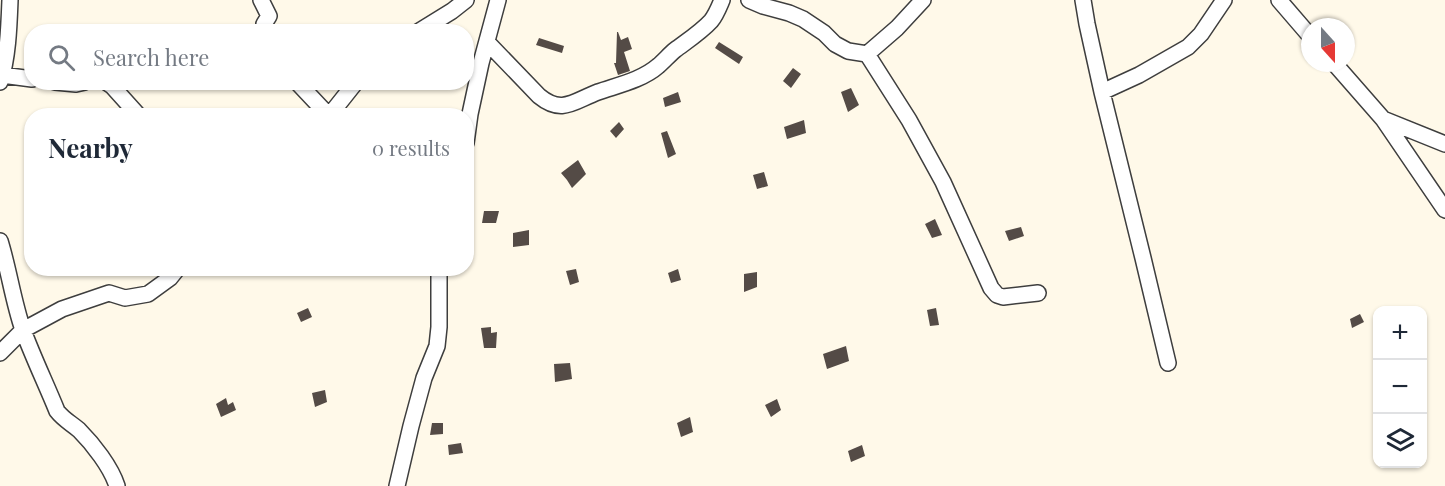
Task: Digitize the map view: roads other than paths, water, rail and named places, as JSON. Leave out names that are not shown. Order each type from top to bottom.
[{"type":"street","points":[[10,0],[1,78],[24,79]]},
{"type":"street","points":[[261,0],[269,16],[264,24]]},
{"type":"street","points":[[430,24],[466,0]]},
{"type":"street","points":[[472,108],[498,0]]},
{"type":"street","points":[[487,42],[538,96],[547,103],[562,106],[619,86],[657,67],[669,54],[699,33],[712,20],[722,0]]},
{"type":"street","points":[[748,0],[803,19],[824,33],[835,44],[848,51],[867,54],[909,120],[944,182],[991,288],[997,295],[1003,297],[1038,293]]},
{"type":"street","points":[[867,54],[897,28],[923,0]]},
{"type":"street","points":[[1083,0],[1102,93],[1168,363]]},
{"type":"street","points":[[1102,93],[1139,75],[1188,46],[1200,34],[1224,0]]},
{"type":"street","points":[[1279,0],[1301,26]]},
{"type":"street","points":[[1342,72],[1383,119],[1445,210]]},
{"type":"street","points":[[116,90],[132,108]]},
{"type":"street","points":[[305,90],[321,108]]},
{"type":"street","points":[[335,108],[350,90]]},
{"type":"street","points":[[1383,119],[1445,144]]},
{"type":"street","points":[[0,240],[23,330],[57,411],[63,419],[77,428],[93,444],[115,478],[117,486]]},
{"type":"street","points":[[0,353],[23,330],[62,309],[109,293],[125,298],[148,294],[172,276]]},
{"type":"street","points":[[397,486],[424,378],[437,346],[439,276]]}]
